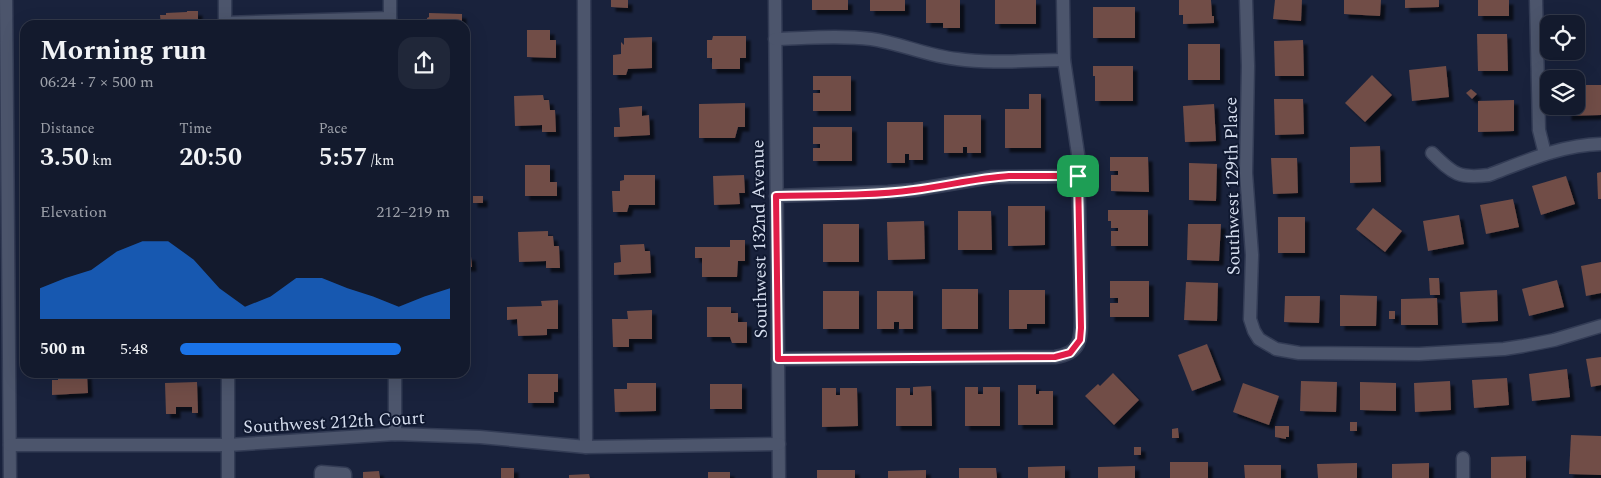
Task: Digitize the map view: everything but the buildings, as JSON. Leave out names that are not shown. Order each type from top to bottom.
[{"type":"street","points":[[6,0],[10,478]]},
{"type":"street","points":[[225,0],[225,20]]},
{"type":"street","points":[[390,0],[390,20]]},
{"type":"street","points":[[584,0],[586,447]]},
{"type":"street","name":"Southwest 132nd Avenue","points":[[775,0],[779,478]]},
{"type":"street","points":[[778,359],[1055,357],[1070,353],[1080,340],[1081,328],[1078,176],[1077,141],[1064,60],[1063,0]]},
{"type":"street","name":"Southwest 129th Place","points":[[1246,0],[1248,66],[1246,173],[1252,255],[1250,319],[1259,339],[1276,349],[1292,353],[1419,354],[1524,346],[1554,340],[1601,326]]},
{"type":"street","points":[[1536,0],[1539,130],[1545,154]]},
{"type":"street","points":[[775,39],[872,39],[940,57],[959,60],[1064,60]]},
{"type":"street","points":[[1432,153],[1454,173],[1471,177],[1489,175],[1571,146],[1601,144]]},
{"type":"street","points":[[776,196],[914,190],[992,177],[1078,176]]},
{"type":"street","points":[[228,378],[228,478]]},
{"type":"street","points":[[395,378],[396,434]]},
{"type":"street","name":"Southwest 212th Court","points":[[10,445],[228,445],[396,434],[480,437],[586,447],[779,444]]},
{"type":"street","points":[[1463,458],[1463,478]]},
{"type":"street","points":[[320,478],[321,472],[345,474],[345,478]]},
{"type":"route","points":[[1078,176],[1081,328],[1080,340],[1070,353],[1055,357],[778,359],[776,196],[864,194],[914,190],[992,177],[1078,176]]}]
